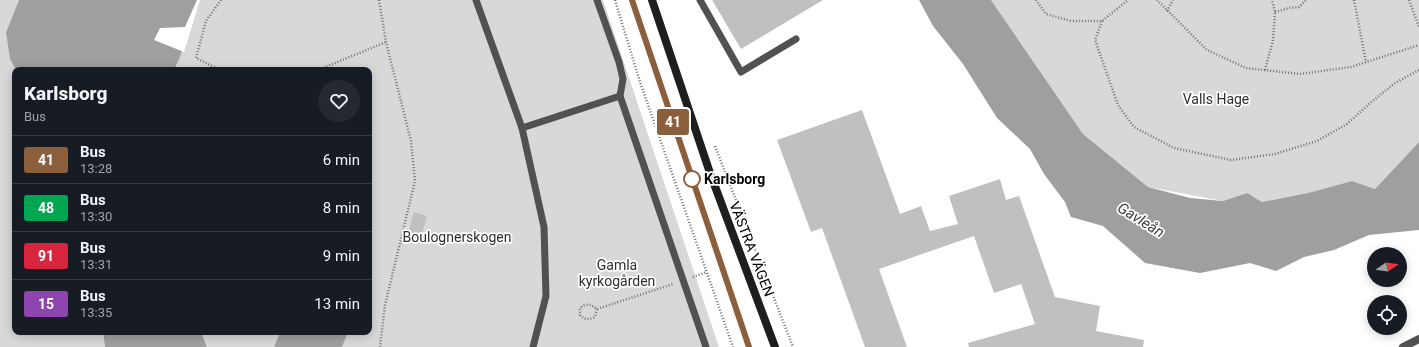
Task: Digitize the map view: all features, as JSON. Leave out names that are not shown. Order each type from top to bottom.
[{"type":"main road","points":[[632,0],[749,347]]},
{"type":"main road","name":"VÄSTRA VÄGEN","points":[[652,0],[710,173],[775,347]]},
{"type":"street","points":[[1403,347],[1419,339]]},
{"type":"lane","points":[[476,0],[522,128],[544,227],[546,296],[533,347]]},
{"type":"lane","points":[[597,0],[619,62],[623,79],[620,96],[706,347]]},
{"type":"lane","points":[[700,0],[741,72],[796,39]]},
{"type":"lane","points":[[522,128],[620,96]]},
{"type":"path","points":[[214,67],[196,58],[206,21],[221,0]]},
{"type":"path","points":[[379,0],[386,42],[411,141],[415,181],[385,305],[380,347]]},
{"type":"path","points":[[615,0],[640,82],[733,347]]},
{"type":"path","points":[[1036,0],[1046,14],[1071,21],[1102,21]]},
{"type":"path","points":[[1128,0],[1102,21],[1095,40],[1118,105],[1134,127],[1174,148],[1231,160],[1275,154],[1317,141],[1347,124],[1395,83],[1419,70]]},
{"type":"path","points":[[1157,0],[1207,50],[1246,68],[1300,74],[1351,67],[1419,45]]},
{"type":"path","points":[[1167,11],[1173,0]]},
{"type":"path","points":[[1265,70],[1273,40],[1275,12],[1272,0]]},
{"type":"path","points":[[1275,12],[1299,7],[1306,0]]},
{"type":"path","points":[[1354,0],[1366,62]]},
{"type":"path","points":[[1409,0],[1419,27]]},
{"type":"path","points":[[325,67],[386,42]]},
{"type":"path","points":[[722,162],[793,347]]},
{"type":"path","points":[[597,309],[683,281]]},
{"type":"path","points":[[584,305],[592,305],[597,309],[595,317],[590,320],[584,319],[580,315],[580,308],[584,305]]},
{"type":"green space","points":[[0,0],[19,0],[6,32],[16,67],[12,67],[12,335],[103,335],[105,347],[0,347]]},
{"type":"green space","points":[[198,0],[603,0],[719,347],[342,347],[347,335],[372,335],[372,67],[175,67]]},
{"type":"green space","name":"Valls Hage","points":[[991,0],[1419,0],[1419,142],[1375,189],[1352,181],[1308,193],[1262,202],[1247,193],[1223,201],[1148,187],[1083,134]]},
{"type":"green space","points":[[202,335],[279,335],[274,347],[207,347]]},
{"type":"water","points":[[19,0],[198,0],[175,67],[14,67],[10,59],[6,32]]},
{"type":"water","name":"Gavleån","points":[[919,0],[991,0],[1083,134],[1148,187],[1190,198],[1223,201],[1247,193],[1262,202],[1308,193],[1352,181],[1375,189],[1419,142],[1419,230],[1369,235],[1334,250],[1304,257],[1276,271],[1250,263],[1200,273],[1145,263],[1103,226],[1071,217],[1065,202],[1044,174],[1030,149],[997,118],[963,64],[933,26]]},
{"type":"water","points":[[103,335],[202,335],[207,347],[105,347]]},
{"type":"water","points":[[279,335],[347,335],[342,347],[274,347]]},
{"type":"pier","points":[[197,0],[200,0],[184,52],[154,40],[160,28],[185,27]]},
{"type":"building","points":[[712,0],[823,0],[741,49]]},
{"type":"building","points":[[862,110],[900,214],[921,206],[930,231],[958,224],[949,196],[1000,179],[1006,200],[1019,196],[1055,297],[1100,306],[1096,331],[1144,340],[1143,347],[969,347],[968,343],[1035,324],[1021,284],[994,293],[974,236],[879,269],[907,347],[865,347],[822,228],[811,232],[777,140]]},
{"type":"building","points":[[414,212],[427,216],[420,241],[407,237]]},
{"type":"bus line","name":"41","points":[[632,0],[749,347]]},
{"type":"place","name":"Karlsborg","points":[[692,179]]},
{"type":"park label","name":"Boulognerskogen","points":[[457,237]]},
{"type":"park label","name":"Gamla kyrkogården","points":[[617,274]]}]
